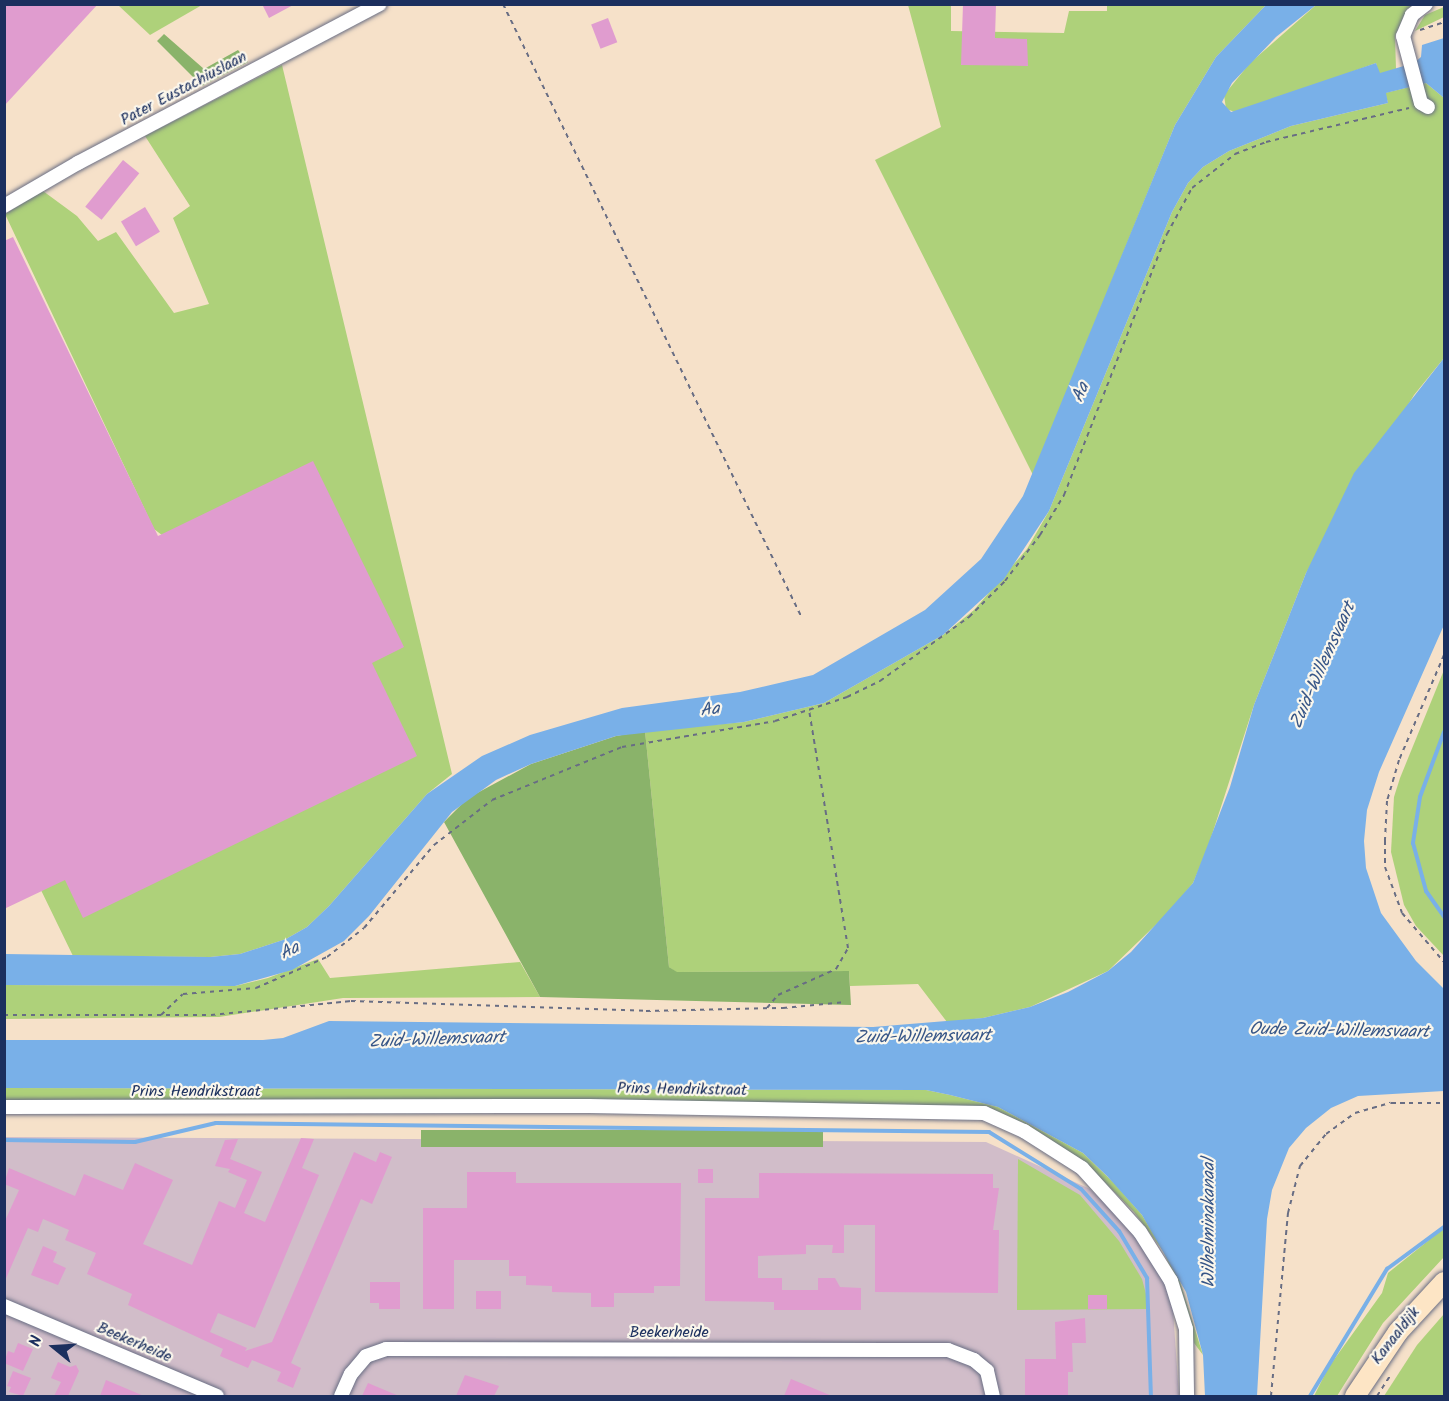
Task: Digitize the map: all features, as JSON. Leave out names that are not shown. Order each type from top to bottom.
[{"type":"main road","name":"Kanaaldijk","points":[[1355,1396],[1398,1332],[1444,1282]]},
{"type":"street","name":"Pater Eustachiuslaan","points":[[4,206],[78,163],[380,4]]},
{"type":"street","points":[[1424,105],[1415,87],[1403,36],[1412,15],[1426,4]]},
{"type":"street","name":"Prins Hendrikstraat","points":[[4,1107],[589,1106],[984,1113],[1024,1131],[1082,1168],[1140,1232],[1171,1281],[1186,1329],[1187,1396]]},
{"type":"street","name":"Beekerheide","points":[[4,1306],[217,1396]]},
{"type":"street","name":"Beekerheide","points":[[341,1396],[351,1374],[366,1356],[386,1349],[948,1350],[974,1360],[987,1371],[993,1396]]},
{"type":"path","points":[[503,4],[801,616]]},
{"type":"path","points":[[1403,36],[1444,21]]},
{"type":"path","points":[[161,1015],[183,994],[256,988],[327,957],[364,928],[434,845],[492,800],[622,747],[775,721],[809,709],[879,681],[969,617],[1005,581],[1040,536],[1064,495],[1167,234],[1192,188],[1235,154],[1266,142],[1424,105]]},
{"type":"path","points":[[1444,655],[1399,760],[1387,801],[1385,867],[1402,914],[1444,962]]},
{"type":"path","points":[[767,1008],[778,995],[836,969],[848,948],[809,709]]},
{"type":"path","points":[[4,1015],[211,1014],[351,1001],[646,1011],[767,1008],[846,1002]]},
{"type":"path","points":[[1271,1396],[1288,1213],[1300,1166],[1326,1134],[1355,1113],[1391,1103],[1444,1103]]},
{"type":"path","name":"Kanaaldijk","points":[[1377,1396],[1396,1366]]},
{"type":"shaded area","points":[[5,1137],[986,1142],[1090,1189],[1130,1227],[1171,1281],[1179,1396],[5,1396]]},
{"type":"green space","points":[[118,5],[202,5],[150,35]]},
{"type":"green space","points":[[908,5],[951,5],[951,31],[1064,33],[1069,11],[1107,11],[1107,5],[1266,5],[1216,57],[1175,125],[1033,475],[875,160],[941,127]]},
{"type":"green space","points":[[1316,5],[1413,5],[1407,9],[1395,36],[1396,69],[1379,74],[1376,63],[1238,113],[1226,109],[1224,95],[1250,63]]},
{"type":"green space","points":[[1444,7],[1444,17],[1415,31],[1425,15]]},
{"type":"green space","points":[[164,34],[204,69],[238,50],[248,62],[202,86],[157,41]]},
{"type":"green space","points":[[282,65],[452,774],[427,794],[329,906],[307,927],[286,939],[240,954],[210,957],[73,956],[5,816],[171,542],[154,529],[5,214],[43,191],[77,216],[98,241],[116,232],[174,313],[209,304],[173,218],[190,206],[145,136]]},
{"type":"green space","points":[[1426,83],[1444,98],[1444,358],[1414,395],[1306,573],[1254,705],[1207,850],[1193,883],[1170,911],[1108,971],[1030,1007],[983,1018],[947,1022],[918,984],[850,986],[849,971],[676,972],[669,967],[645,731],[744,722],[824,703],[943,635],[974,610],[1027,549],[1049,511],[1172,212],[1188,183],[1203,167],[1229,151],[1291,126],[1388,103],[1385,93]]},
{"type":"green space","points":[[1444,670],[1444,956],[1416,926],[1404,905],[1391,852],[1394,797]]},
{"type":"green space","points":[[645,731],[669,967],[677,972],[849,971],[851,1005],[540,997],[444,822],[468,798],[531,764],[616,736]]},
{"type":"green space","points":[[318,959],[330,978],[520,962],[540,997],[343,998],[219,1017],[5,1019],[5,985],[235,986],[268,978]]},
{"type":"green space","points":[[5,1088],[926,1090],[950,1095],[998,1107],[1083,1153],[1115,1184],[1142,1215],[1178,1275],[1203,1355],[1194,1343],[1183,1295],[1163,1251],[1134,1212],[1086,1163],[1012,1119],[5,1102]]},
{"type":"green space","points":[[421,1130],[823,1130],[823,1147],[421,1147]]},
{"type":"green space","points":[[1018,1159],[1080,1195],[1119,1241],[1142,1279],[1150,1309],[1017,1310]]},
{"type":"green space","points":[[1444,1228],[1444,1257],[1383,1323],[1337,1396],[1314,1396],[1328,1368],[1382,1293],[1388,1273]]},
{"type":"green space","points":[[1444,1314],[1444,1396],[1384,1396],[1417,1345]]},
{"type":"water","name":"Aa","points":[[1266,5],[1316,5],[1276,37],[1232,83],[1222,102],[1231,112],[1376,63],[1380,73],[1414,63],[1421,57],[1422,45],[1444,38],[1444,98],[1426,83],[1386,93],[1388,103],[1291,126],[1229,151],[1203,167],[1188,183],[1172,212],[1049,511],[1004,579],[943,635],[824,703],[744,722],[616,736],[531,764],[496,780],[452,812],[369,916],[344,941],[292,970],[235,986],[5,985],[5,954],[210,957],[240,954],[286,939],[307,927],[329,906],[427,794],[482,756],[530,735],[622,708],[740,692],[813,675],[925,610],[981,559],[1023,496],[1175,125],[1216,57]]},
{"type":"water","points":[[1444,358],[1444,625],[1379,772],[1367,810],[1364,841],[1366,868],[1381,913],[1416,961],[1444,989],[1444,1091],[1358,1096],[1331,1108],[1306,1128],[1289,1148],[1272,1190],[1267,1219],[1257,1396],[1205,1396],[1203,1355],[1186,1292],[1142,1215],[1107,1176],[1083,1153],[998,1107],[950,1095],[926,1090],[5,1088],[5,1040],[263,1040],[283,1038],[329,1021],[873,1027],[983,1018],[1030,1007],[1068,992],[1108,971],[1131,952],[1193,883],[1230,787],[1254,705],[1306,573],[1354,473]]},
{"type":"building","points":[[4,4],[98,4],[4,106]]},
{"type":"building","points":[[262,4],[295,4],[269,18]]},
{"type":"building","points":[[963,4],[996,4],[995,38],[1027,39],[1028,66],[961,65]]},
{"type":"building","points":[[608,18],[617,42],[601,49],[591,24]]},
{"type":"building","points":[[123,160],[139,173],[102,220],[85,207]]},
{"type":"building","points":[[145,207],[160,232],[136,246],[121,221]]},
{"type":"building","points":[[13,237],[158,536],[313,461],[404,647],[372,663],[417,756],[83,918],[65,880],[4,909],[4,241]]},
{"type":"building","points":[[301,1138],[314,1139],[302,1168],[319,1175],[255,1328],[218,1313],[210,1332],[247,1348],[245,1351],[272,1342],[354,1152],[376,1162],[380,1152],[392,1157],[372,1204],[361,1199],[291,1363],[301,1368],[293,1388],[277,1381],[281,1372],[252,1360],[248,1368],[220,1356],[223,1349],[128,1305],[132,1294],[87,1274],[96,1253],[65,1240],[69,1230],[43,1219],[38,1232],[28,1228],[4,1283],[4,1223],[19,1190],[4,1184],[9,1168],[75,1196],[84,1174],[123,1190],[135,1163],[173,1180],[143,1244],[192,1265],[219,1201],[235,1208],[247,1180],[228,1172],[230,1169],[215,1166],[225,1140],[238,1139],[230,1159],[262,1172],[244,1213],[265,1222]]},
{"type":"building","points":[[698,1169],[713,1169],[713,1183],[698,1183]]},
{"type":"building","points":[[467,1172],[516,1172],[516,1183],[681,1183],[680,1286],[654,1286],[654,1293],[614,1293],[614,1307],[591,1307],[591,1293],[552,1292],[552,1286],[526,1285],[526,1276],[509,1276],[509,1260],[454,1260],[454,1309],[423,1309],[423,1208],[467,1208]]},
{"type":"building","points":[[759,1173],[993,1174],[993,1188],[999,1188],[993,1230],[999,1230],[998,1293],[875,1292],[875,1225],[844,1225],[844,1253],[832,1253],[833,1245],[806,1245],[806,1254],[758,1256],[758,1278],[782,1278],[782,1290],[818,1290],[818,1278],[835,1278],[840,1287],[861,1288],[861,1310],[774,1310],[774,1302],[705,1301],[705,1198],[759,1198]]},
{"type":"building","points":[[43,1246],[57,1252],[53,1262],[66,1268],[58,1285],[31,1275]]},
{"type":"building","points":[[370,1282],[400,1282],[400,1309],[379,1309],[379,1303],[370,1303]]},
{"type":"building","points":[[476,1291],[501,1291],[501,1309],[476,1309]]},
{"type":"building","points":[[1088,1295],[1107,1295],[1107,1309],[1088,1309]]},
{"type":"building","points":[[1085,1318],[1086,1343],[1072,1343],[1073,1372],[1068,1372],[1068,1396],[1025,1396],[1025,1359],[1056,1359],[1055,1322]]},
{"type":"building","points":[[18,1343],[33,1349],[23,1371],[4,1363],[8,1351],[14,1353]]},
{"type":"building","points":[[58,1362],[70,1367],[76,1365],[79,1371],[68,1396],[54,1396],[61,1382],[51,1378]]},
{"type":"building","points":[[13,1371],[31,1378],[23,1396],[9,1392],[11,1387],[7,1386]]},
{"type":"building","points":[[465,1375],[499,1386],[494,1396],[456,1396]]},
{"type":"building","points":[[791,1379],[832,1396],[784,1396]]},
{"type":"building","points":[[106,1380],[144,1396],[100,1396]]},
{"type":"building","points":[[368,1383],[399,1396],[362,1396]]},
{"type":"waterway","points":[[1444,732],[1420,797],[1413,843],[1426,891],[1444,917]]},
{"type":"waterway","points":[[4,1140],[135,1142],[216,1123],[989,1132],[1081,1189],[1119,1231],[1147,1278],[1151,1396]]},
{"type":"waterway","points":[[1310,1396],[1387,1269],[1444,1227]]},
{"type":"water label","name":"Zuid-Willemsvaart","points":[[1324,666]]},
{"type":"water label","name":"Oude Zuid-Willemsvaart","points":[[1339,1032]]},
{"type":"water label","name":"Zuid-Willemsvaart","points":[[923,1038]]},
{"type":"water label","name":"Zuid-Willemsvaart","points":[[437,1041]]},
{"type":"water label","name":"Wilhelminakanaal","points":[[1210,1223]]}]
